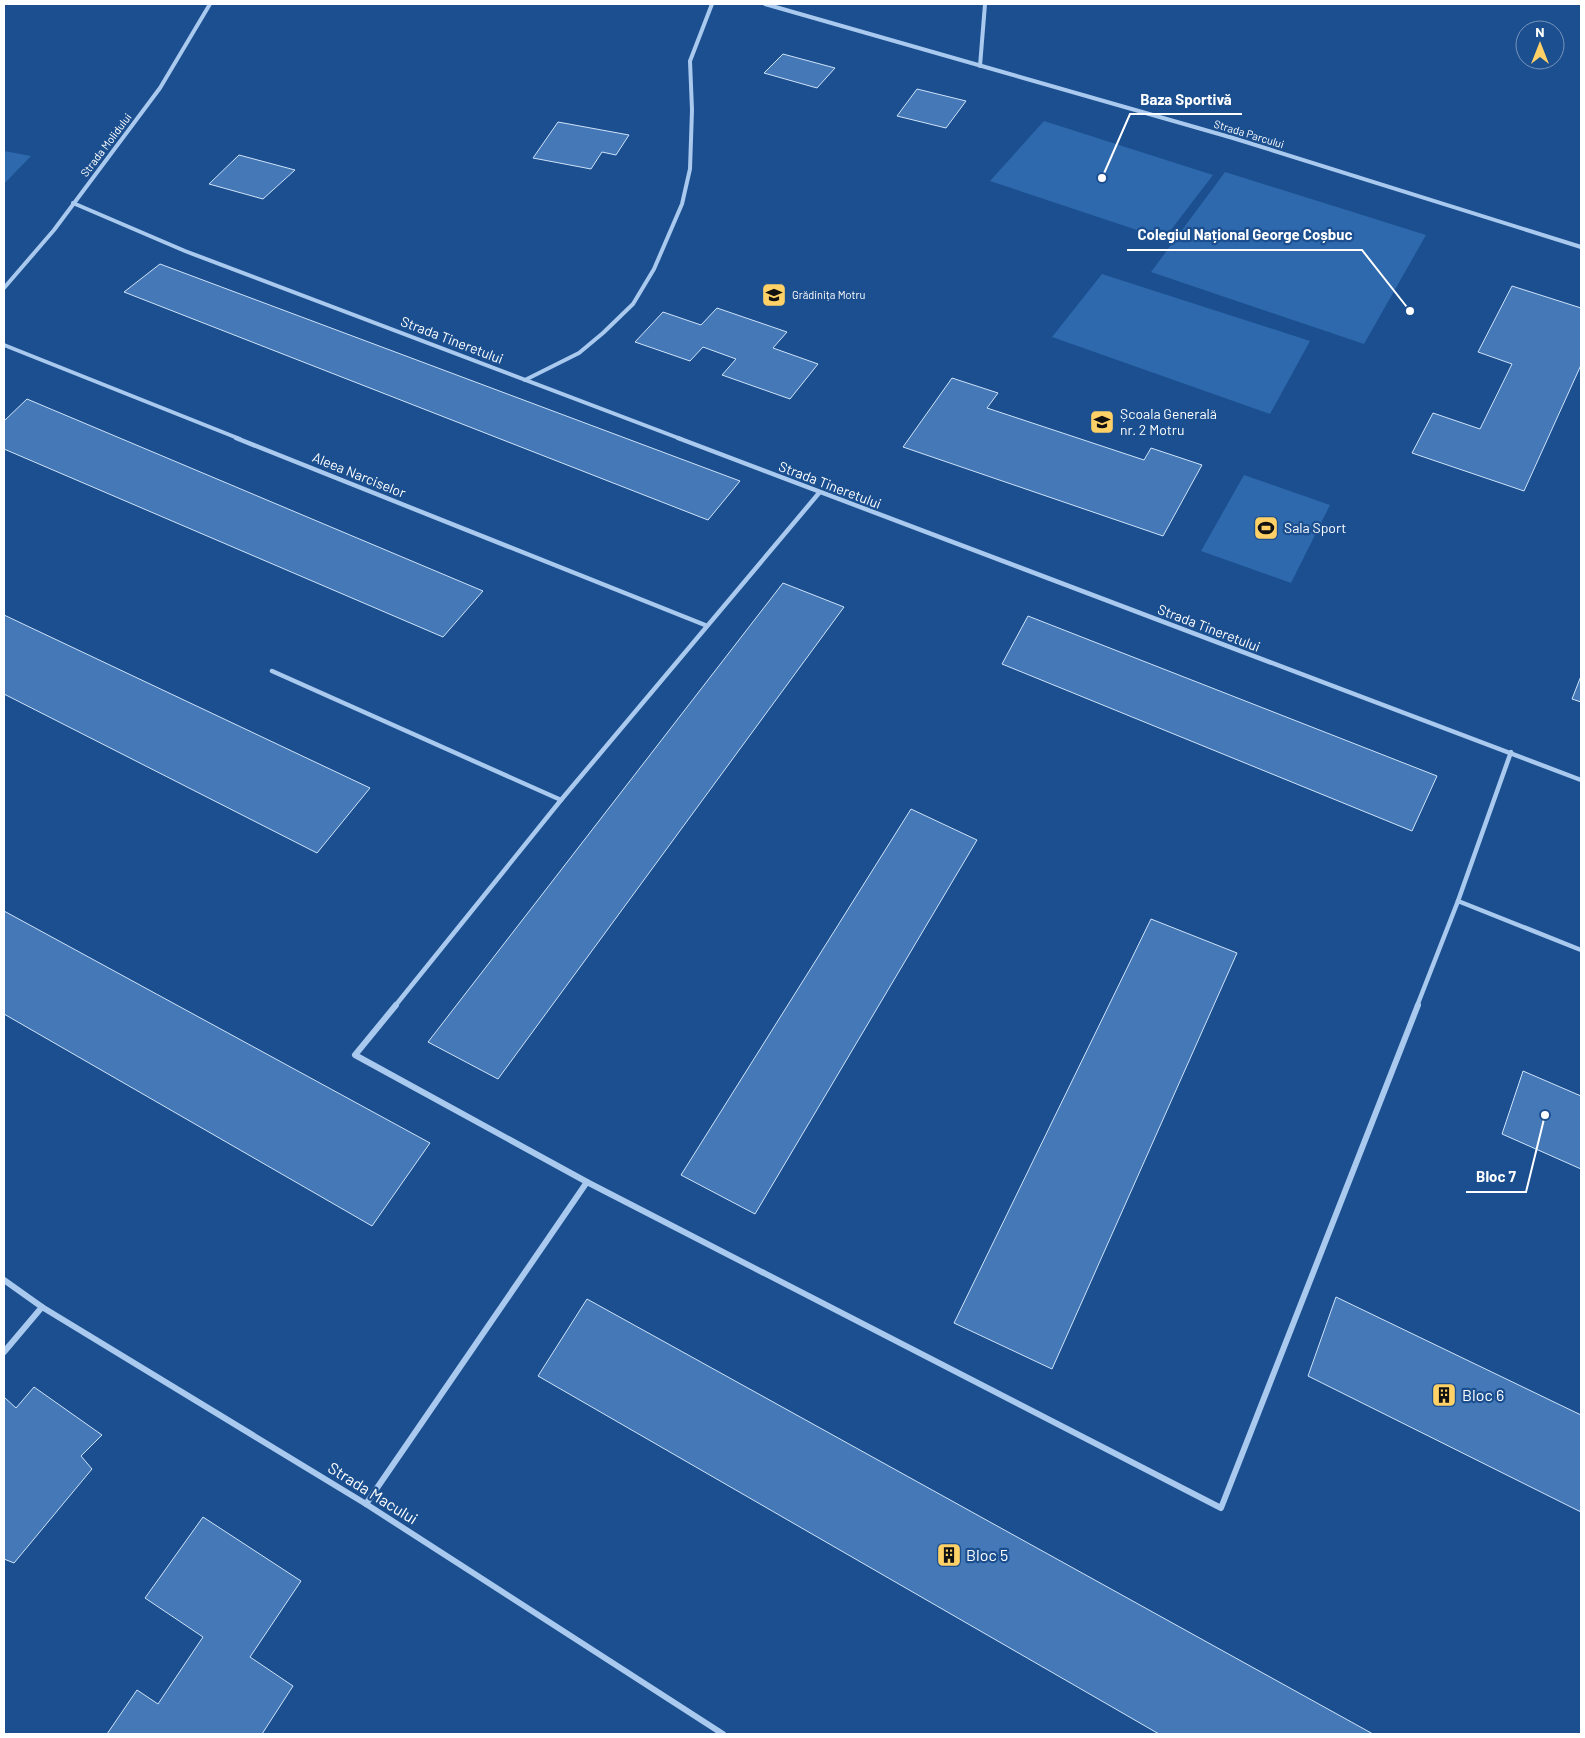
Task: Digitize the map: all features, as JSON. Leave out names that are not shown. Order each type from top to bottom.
[{"type":"street","name":"Strada Molidului","points":[[4,288],[74,203],[160,88],[210,4]]},
{"type":"street","points":[[525,380],[579,353],[603,333],[633,304],[654,269],[682,204],[690,168],[692,110],[690,61],[712,4]]},
{"type":"street","name":"Strada Parcului","points":[[765,4],[1234,138],[1581,248]]},
{"type":"street","points":[[980,66],[985,4]]},
{"type":"street","name":"Strada Tineretului","points":[[74,203],[185,251],[819,493],[1464,737],[1511,752],[1581,780]]},
{"type":"street","name":"Aleea Narciselor","points":[[4,345],[705,626]]},
{"type":"street","points":[[819,493],[705,626],[561,800],[355,1055],[587,1182],[1221,1508],[1458,901],[1511,752]]},
{"type":"street","points":[[272,671],[561,800]]},
{"type":"street","points":[[1458,901],[1581,950]]},
{"type":"street","points":[[366,1504],[587,1182]]},
{"type":"street","name":"Strada Macului","points":[[4,1280],[42,1306],[366,1504],[723,1734]]},
{"type":"street","points":[[4,1352],[42,1306]]},
{"type":"shaded area","points":[[1044,121],[1213,175],[1164,239],[990,181]]},
{"type":"shaded area","points":[[4,151],[31,156],[4,184]]},
{"type":"shaded area","points":[[1225,172],[1426,235],[1364,344],[1151,272]]},
{"type":"shaded area","points":[[1102,274],[1310,341],[1270,414],[1052,337]]},
{"type":"shaded area","name":"Sala Sport","points":[[1244,475],[1330,505],[1291,583],[1201,551]]},
{"type":"building","points":[[783,54],[835,68],[817,88],[764,73]]},
{"type":"building","points":[[917,89],[966,101],[946,128],[897,116]]},
{"type":"building","points":[[558,122],[629,135],[616,155],[602,152],[591,169],[533,158]]},
{"type":"building","points":[[239,155],[295,170],[263,199],[209,184]]},
{"type":"building","points":[[160,264],[740,481],[708,520],[124,292]]},
{"type":"building","points":[[1512,286],[1581,308],[1581,365],[1524,491],[1412,453],[1433,413],[1480,429],[1512,364],[1478,352]]},
{"type":"building","points":[[717,308],[787,332],[773,348],[818,364],[790,399],[722,375],[736,359],[703,347],[690,361],[635,342],[663,312],[701,325]]},
{"type":"building","points":[[952,378],[998,393],[987,408],[1144,460],[1151,448],[1202,465],[1163,536],[903,447]]},
{"type":"building","points":[[27,399],[483,591],[443,637],[4,449],[4,421]]},
{"type":"building","points":[[783,583],[844,607],[498,1079],[428,1042]]},
{"type":"building","points":[[4,615],[370,788],[317,853],[4,694]]},
{"type":"building","points":[[1028,616],[1437,776],[1412,831],[1002,664]]},
{"type":"building","points":[[1581,676],[1581,702],[1572,699]]},
{"type":"building","points":[[911,809],[977,840],[755,1214],[681,1175]]},
{"type":"building","points":[[4,911],[430,1143],[372,1226],[4,1014]]},
{"type":"building","points":[[1151,919],[1237,953],[1052,1369],[954,1323]]},
{"type":"building","points":[[1523,1071],[1581,1096],[1581,1169],[1502,1134]]},
{"type":"building","name":"Bloc 6","points":[[1336,1297],[1581,1415],[1581,1512],[1308,1376]]},
{"type":"building","name":"Bloc 5","points":[[587,1299],[1373,1734],[1159,1734],[538,1376]]},
{"type":"building","points":[[34,1387],[102,1435],[81,1456],[92,1469],[14,1563],[4,1559],[4,1397],[16,1408]]},
{"type":"building","points":[[203,1517],[301,1581],[250,1657],[293,1686],[262,1734],[107,1734],[137,1690],[158,1704],[203,1637],[145,1598]]},
{"type":"place","name":"Baza Sportivă","points":[[1102,178]]},
{"type":"place","name":"Grădinița Motru","points":[[774,295]]},
{"type":"place","name":"Colegiul Național George Coșbuc","points":[[1410,311]]},
{"type":"place","name":"Școala Generală nr. 2 Motru","points":[[1102,422]]},
{"type":"place","name":"Sala Sport","points":[[1266,528]]},
{"type":"place","name":"Bloc 7","points":[[1545,1115]]},
{"type":"place","name":"Bloc 6","points":[[1444,1395]]},
{"type":"place","name":"Bloc 5","points":[[949,1555]]}]
